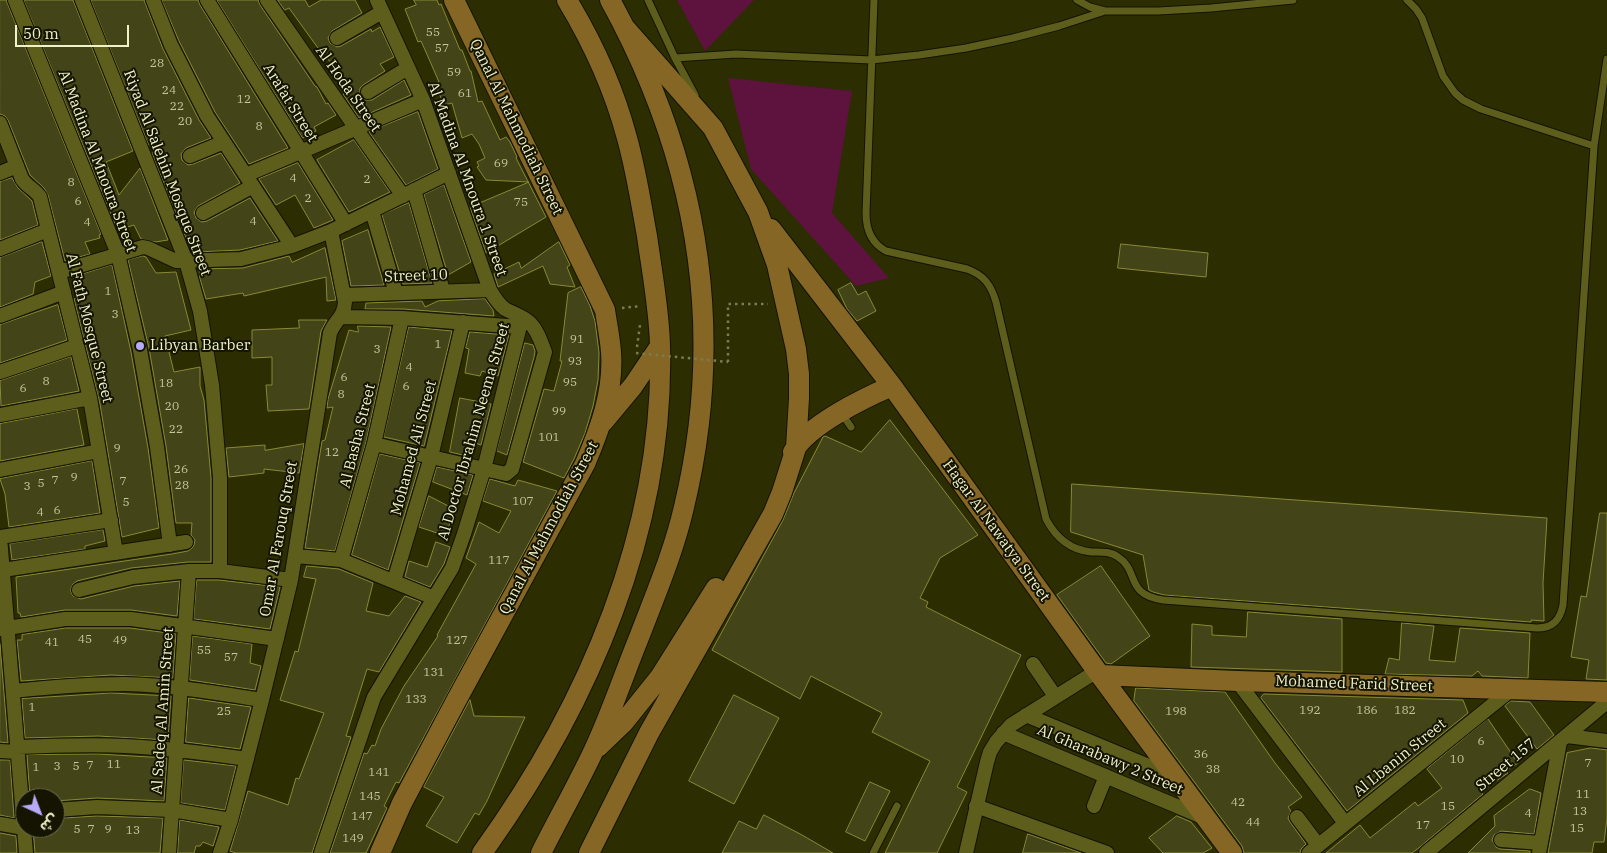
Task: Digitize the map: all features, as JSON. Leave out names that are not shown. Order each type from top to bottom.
[{"type":"main road","name":"Qanal Al Mahmodiah Street","points":[[380,853],[402,803],[585,464],[602,423],[609,392],[611,353],[605,310],[454,0]]},
{"type":"main road","points":[[482,853],[512,812],[560,729],[618,601],[644,513],[652,468],[657,422],[660,346],[652,267],[636,171],[605,73],[591,42],[567,0]]},
{"type":"main road","points":[[541,853],[593,752],[664,575],[688,491],[697,439],[703,370],[704,330],[702,291],[698,252],[684,184],[658,100],[610,0]]},
{"type":"main road","points":[[589,853],[649,734],[770,521],[782,492],[796,448],[799,398],[796,350],[787,304],[777,265],[758,212],[712,128],[626,30]]},
{"type":"main road","name":"Hagar Al Nawatya Street","points":[[758,212],[892,386],[1206,818],[1227,851]]},
{"type":"main road","points":[[602,423],[633,386],[660,346]]},
{"type":"main road","points":[[593,752],[624,722],[660,677],[712,594],[796,448],[809,434],[846,419],[857,402],[892,386]]},
{"type":"main road","name":"Mohamed Farid Street","points":[[1099,673],[1237,681],[1607,692]]},
{"type":"street","name":"Al Madina Al Mnoura Street","points":[[16,0],[118,254],[140,350],[157,447],[170,545]]},
{"type":"street","name":"Riyad Al Salehin Mosque Street","points":[[82,0],[186,261],[200,311],[212,385],[220,478],[220,571]]},
{"type":"street","points":[[153,0],[171,45],[207,116],[292,246]]},
{"type":"street","name":"Arafat Street","points":[[207,0],[346,224]]},
{"type":"street","name":"Al Hoda Street","points":[[267,0],[356,128],[408,193],[443,292]]},
{"type":"street","points":[[337,38],[379,6]]},
{"type":"street","name":"Al Madina Al Mnoura 1 Street","points":[[379,6],[423,100],[490,290],[495,299],[521,322],[530,324],[540,337],[545,352],[512,469],[506,474],[484,469]]},
{"type":"street","points":[[368,92],[408,68]]},
{"type":"street","points":[[203,212],[249,180],[301,151],[423,100]]},
{"type":"street","name":"Al Fath Mosque Street","points":[[0,124],[25,184],[38,193],[40,197],[90,398],[116,553]]},
{"type":"street","points":[[190,156],[224,142]]},
{"type":"street","points":[[0,173],[17,166]]},
{"type":"street","points":[[59,272],[138,248],[148,248],[176,261],[241,259],[292,246],[331,231],[449,173]]},
{"type":"street","points":[[372,211],[396,293]]},
{"type":"street","points":[[0,249],[48,230]]},
{"type":"street","name":"Omar Al Farouq Street","points":[[220,853],[247,759],[291,580],[330,333],[332,327],[342,317],[346,302],[331,231]]},
{"type":"street","name":"Street 10","points":[[344,294],[490,290]]},
{"type":"street","points":[[0,316],[64,292]]},
{"type":"street","points":[[342,317],[463,322],[521,322]]},
{"type":"street","name":"Al Basha Street","points":[[341,560],[374,444],[402,318]]},
{"type":"street","name":"Mohamed Ali Street","points":[[394,582],[431,457],[463,322]]},
{"type":"street","name":"Al Doctor Ibrahim Neema Street","points":[[321,853],[374,697],[452,568],[484,469],[521,322]]},
{"type":"street","points":[[0,372],[77,346]]},
{"type":"street","points":[[0,415],[90,398]]},
{"type":"street","points":[[374,444],[484,469]]},
{"type":"street","points":[[0,470],[99,451]]},
{"type":"street","points":[[22,788],[18,749],[8,687],[0,542],[110,520]]},
{"type":"street","points":[[2,574],[186,542]]},
{"type":"street","points":[[296,556],[341,560],[434,598]]},
{"type":"street","points":[[79,590],[133,577],[189,571],[220,571],[291,580]]},
{"type":"street","name":"Al Sadeq Al Amin Street","points":[[168,853],[189,571]]},
{"type":"street","points":[[4,628],[65,619],[131,619],[277,639]]},
{"type":"street","points":[[1033,664],[1056,696]]},
{"type":"street","points":[[966,853],[990,752],[1003,733],[1026,715],[1056,696],[1099,673]]},
{"type":"street","points":[[1237,681],[1346,823]]},
{"type":"street","points":[[8,687],[115,685],[181,688],[262,700]]},
{"type":"street","name":"Al Lbanin Street","points":[[1313,849],[1512,689]]},
{"type":"street","name":"Street 157","points":[[1426,853],[1607,702]]},
{"type":"street","points":[[1026,715],[1176,778]]},
{"type":"street","name":"Al Gharabawy 2 Street","points":[[1003,733],[1206,818]]},
{"type":"street","points":[[1501,840],[1540,848],[1563,739],[1607,741]]},
{"type":"street","points":[[0,751],[70,745],[123,746],[176,749],[247,759]]},
{"type":"street","points":[[1094,806],[1106,776]]},
{"type":"street","points":[[976,806],[1106,853]]},
{"type":"street","points":[[65,809],[97,807],[172,810],[231,820]]},
{"type":"street","points":[[1297,817],[1313,849]]},
{"type":"street","points":[[0,824],[15,826]]},
{"type":"street","points":[[25,838],[26,853]]},
{"type":"lane","points":[[648,0],[675,58],[712,128]]},
{"type":"lane","points":[[874,0],[866,213],[871,239],[886,252],[976,272],[990,285],[996,302],[1046,519],[1051,530],[1068,545],[1079,550],[1110,553],[1118,556],[1128,568],[1139,591],[1146,596],[1163,600],[1537,628],[1548,627],[1557,621],[1563,605],[1594,146],[1607,59]]},
{"type":"lane","points":[[1077,0],[1090,7],[1105,11],[1211,8],[1293,0]]},
{"type":"lane","points":[[1407,0],[1422,18],[1443,76],[1455,93],[1463,100],[1481,109],[1594,146]]},
{"type":"lane","points":[[675,58],[736,54],[871,60],[919,55],[1013,38],[1105,11]]},
{"type":"lane","points":[[873,853],[897,806]]},
{"type":"path","points":[[640,325],[636,353],[728,362],[728,304],[787,304]]},
{"type":"shaded area","points":[[677,0],[754,0],[705,51]]},
{"type":"shaded area","points":[[728,78],[852,91],[832,213],[889,278],[856,286],[751,169]]},
{"type":"building","points":[[0,0],[6,0],[101,234],[99,235],[100,238],[85,242],[90,254],[65,261],[48,195],[44,188],[30,175],[8,120],[0,114]]},
{"type":"building","points":[[24,0],[73,0],[133,151],[106,162],[119,195],[140,168],[168,240],[155,242],[141,239],[134,225],[118,230]]},
{"type":"building","points":[[91,0],[144,0],[163,49],[199,120],[211,138],[186,148],[181,154],[182,160],[188,165],[221,153],[240,183],[198,206],[194,212],[196,218],[202,222],[207,221],[250,198],[278,241],[240,250],[197,252],[192,237],[186,238],[152,153],[162,140],[149,145]]},
{"type":"building","points":[[162,0],[198,0],[288,148],[249,164],[215,112],[179,41]]},
{"type":"building","points":[[217,0],[258,0],[317,87],[326,104],[328,103],[336,115],[314,127],[316,131],[303,138]]},
{"type":"building","points":[[278,0],[305,0],[309,7],[321,0],[355,0],[362,13],[332,31],[328,38],[330,43],[337,47],[341,46],[371,29],[372,32],[380,27],[394,57],[380,64],[385,71],[360,88],[360,96],[364,100],[372,100],[404,80],[411,95],[359,118],[343,94],[348,92],[337,75],[340,73],[318,48],[289,8],[285,10]]},
{"type":"building","points":[[414,0],[437,0],[439,5],[441,4],[471,71],[478,102],[482,101],[500,140],[506,137],[510,142],[528,182],[486,180],[477,167],[479,166],[477,162],[485,158],[479,144],[472,134],[462,138],[452,103],[444,105],[435,84],[439,82],[421,41],[418,42],[405,9],[416,5]]},
{"type":"building","points":[[418,112],[438,169],[406,185],[369,132]]},
{"type":"building","points":[[354,140],[390,192],[349,212],[317,160]]},
{"type":"building","points":[[298,163],[333,220],[314,228],[295,195],[276,205],[259,179]]},
{"type":"building","points":[[12,178],[18,188],[32,201],[38,225],[0,240],[0,182]]},
{"type":"building","points":[[528,182],[546,217],[486,253],[470,207]]},
{"type":"building","points":[[444,185],[471,262],[448,275],[424,195]]},
{"type":"building","points":[[409,203],[432,283],[403,284],[382,215]]},
{"type":"building","points":[[368,230],[384,285],[351,286],[342,241]]},
{"type":"building","points":[[42,242],[51,276],[35,282],[33,294],[0,307],[0,258]]},
{"type":"building","points":[[559,242],[570,265],[567,267],[575,287],[550,284],[543,266],[498,287],[494,274],[519,262],[521,268]]},
{"type":"building","points":[[1121,244],[1208,253],[1206,277],[1118,268]]},
{"type":"building","points":[[325,248],[336,300],[327,301],[326,277],[244,296],[243,293],[206,299],[199,269],[243,268],[289,256],[292,262]]},
{"type":"building","points":[[146,257],[156,273],[176,272],[191,330],[165,336],[174,372],[200,367],[200,386],[204,400],[211,478],[211,562],[188,562],[131,568],[77,581],[71,588],[73,596],[81,599],[134,586],[180,581],[177,616],[131,610],[65,610],[21,617],[20,613],[18,613],[16,577],[172,554],[188,551],[194,545],[195,540],[191,535],[192,523],[176,523],[166,446],[149,348],[128,260]]},
{"type":"building","points":[[112,265],[131,352],[148,448],[159,528],[122,537],[100,404],[74,299],[77,298],[74,277]]},
{"type":"building","points":[[851,283],[858,295],[866,291],[876,311],[857,321],[847,309],[838,290]]},
{"type":"building","points":[[581,287],[595,321],[599,353],[598,380],[585,433],[564,478],[523,462],[544,389],[554,391],[562,361],[560,361],[568,293]]},
{"type":"building","points":[[485,299],[493,310],[494,316],[403,309],[365,309],[366,303],[422,301],[425,307],[438,301]]},
{"type":"building","points":[[58,305],[67,340],[0,363],[0,325]]},
{"type":"building","points":[[299,320],[327,320],[321,331],[309,409],[268,411],[266,385],[272,385],[272,357],[252,358],[252,330],[299,328]]},
{"type":"building","points":[[358,326],[391,327],[366,442],[335,551],[305,548],[322,441],[325,440],[333,407],[327,408],[328,399],[349,330],[358,332]]},
{"type":"building","points":[[409,327],[452,331],[424,446],[384,437]]},
{"type":"building","points":[[470,332],[509,335],[498,376],[482,371],[480,376],[465,373],[469,349],[466,348]]},
{"type":"building","points":[[525,343],[533,345],[535,351],[507,455],[497,451]]},
{"type":"building","points":[[71,357],[79,391],[1,406],[0,381]]},
{"type":"building","points":[[460,398],[491,404],[481,445],[470,441],[467,456],[450,452]]},
{"type":"building","points":[[77,409],[84,445],[0,461],[0,424]]},
{"type":"building","points":[[890,420],[978,535],[940,558],[920,598],[928,602],[926,607],[1021,655],[957,787],[967,792],[937,853],[885,853],[930,761],[872,732],[882,713],[811,676],[800,699],[712,650],[783,520],[794,493],[823,437],[825,436],[861,452]]},
{"type":"building","points":[[304,444],[299,473],[264,469],[264,473],[229,477],[226,448],[265,445],[265,450]]},
{"type":"building","points":[[380,454],[420,463],[388,570],[352,555]]},
{"type":"building","points":[[92,461],[100,513],[9,527],[5,494],[0,479]]},
{"type":"building","points":[[437,467],[473,475],[467,495],[433,482]]},
{"type":"building","points":[[490,479],[515,486],[518,480],[557,491],[399,783],[396,782],[384,806],[387,808],[366,853],[330,853],[364,753],[367,754],[372,745],[375,746],[381,729],[404,686],[438,636],[476,564],[466,558],[479,522],[499,533],[511,511],[483,501]]},
{"type":"building","points":[[1072,484],[1547,518],[1543,583],[1544,621],[1531,620],[1531,622],[1164,595],[1153,592],[1149,590],[1143,555],[1071,532]]},
{"type":"building","points":[[429,496],[454,509],[446,536],[419,527]]},
{"type":"building","points":[[1600,513],[1607,513],[1607,680],[1586,679],[1589,660],[1571,657],[1581,596],[1586,597]]},
{"type":"building","points":[[103,530],[105,541],[85,546],[85,549],[12,560],[10,544]]},
{"type":"building","points":[[436,542],[450,547],[444,564],[430,587],[405,577],[409,561],[427,567]]},
{"type":"building","points":[[307,566],[339,569],[373,583],[366,611],[389,616],[405,596],[421,602],[379,672],[367,669],[346,736],[351,737],[312,853],[236,853],[230,851],[248,791],[288,805],[296,778],[299,779],[324,713],[280,700],[295,651],[298,652],[316,579],[304,577]]},
{"type":"building","points":[[1101,566],[1150,636],[1111,664],[1106,663],[1057,595]]},
{"type":"building","points":[[197,580],[219,580],[280,587],[270,629],[194,619]]},
{"type":"building","points":[[1248,612],[1342,619],[1342,672],[1191,667],[1192,624],[1212,626],[1212,635],[1246,637]]},
{"type":"building","points":[[1402,623],[1434,626],[1429,660],[1455,662],[1460,628],[1530,633],[1528,678],[1482,676],[1478,671],[1472,676],[1385,674],[1389,658],[1399,660]]},
{"type":"building","points":[[66,628],[130,628],[176,634],[173,678],[111,675],[21,681],[17,640],[22,640],[22,635]]},
{"type":"building","points":[[193,636],[252,644],[250,663],[261,666],[255,690],[190,680]]},
{"type":"building","points":[[0,644],[8,743],[0,742]]},
{"type":"building","points":[[1136,688],[1225,692],[1275,763],[1302,797],[1288,807],[1291,811],[1288,818],[1306,844],[1300,853],[1244,853],[1242,846],[1134,701]]},
{"type":"building","points":[[111,693],[171,696],[168,740],[98,736],[25,738],[22,699]]},
{"type":"building","points":[[1264,694],[1463,700],[1468,713],[1347,811],[1261,698]]},
{"type":"building","points":[[734,695],[779,718],[734,804],[689,781]]},
{"type":"building","points":[[189,698],[251,707],[240,749],[186,742]]},
{"type":"building","points":[[470,700],[474,716],[525,717],[487,801],[479,815],[475,813],[457,843],[426,826],[444,797],[424,787]]},
{"type":"building","points":[[1511,701],[1530,702],[1554,735],[1537,749],[1505,706]]},
{"type":"building","points":[[1488,719],[1518,763],[1506,771],[1508,773],[1481,791],[1483,794],[1420,847],[1412,853],[1326,853],[1360,825],[1370,838],[1415,802],[1418,806],[1442,788],[1427,769]]},
{"type":"building","points":[[1591,748],[1607,750],[1607,818],[1604,842],[1594,842],[1592,853],[1548,853],[1567,753]]},
{"type":"building","points":[[98,754],[167,758],[164,801],[97,798],[65,800],[65,788],[29,788],[27,755]]},
{"type":"building","points":[[0,760],[10,760],[14,818],[0,815]]},
{"type":"building","points":[[184,760],[236,766],[225,810],[181,803]]},
{"type":"building","points":[[870,782],[890,791],[865,841],[846,832]]},
{"type":"building","points":[[1530,789],[1541,793],[1534,834],[1501,831],[1494,835],[1492,840],[1496,847],[1500,849],[1530,851],[1530,853],[1468,853],[1495,826],[1494,816]]},
{"type":"building","points":[[764,815],[833,853],[722,853],[739,821],[756,829]]},
{"type":"building","points":[[97,816],[163,818],[160,853],[35,853],[34,838],[65,838],[65,818]]},
{"type":"building","points":[[1177,816],[1191,822],[1212,848],[1203,853],[1163,853],[1149,838]]},
{"type":"building","points":[[180,820],[219,827],[213,846],[203,842],[200,846],[196,846],[194,853],[178,853]]},
{"type":"building","points":[[0,833],[15,836],[17,853],[0,853]]},
{"type":"building","points":[[1028,834],[1081,853],[1023,853]]},
{"type":"place","name":"Libyan Barber","points":[[140,346]]}]
